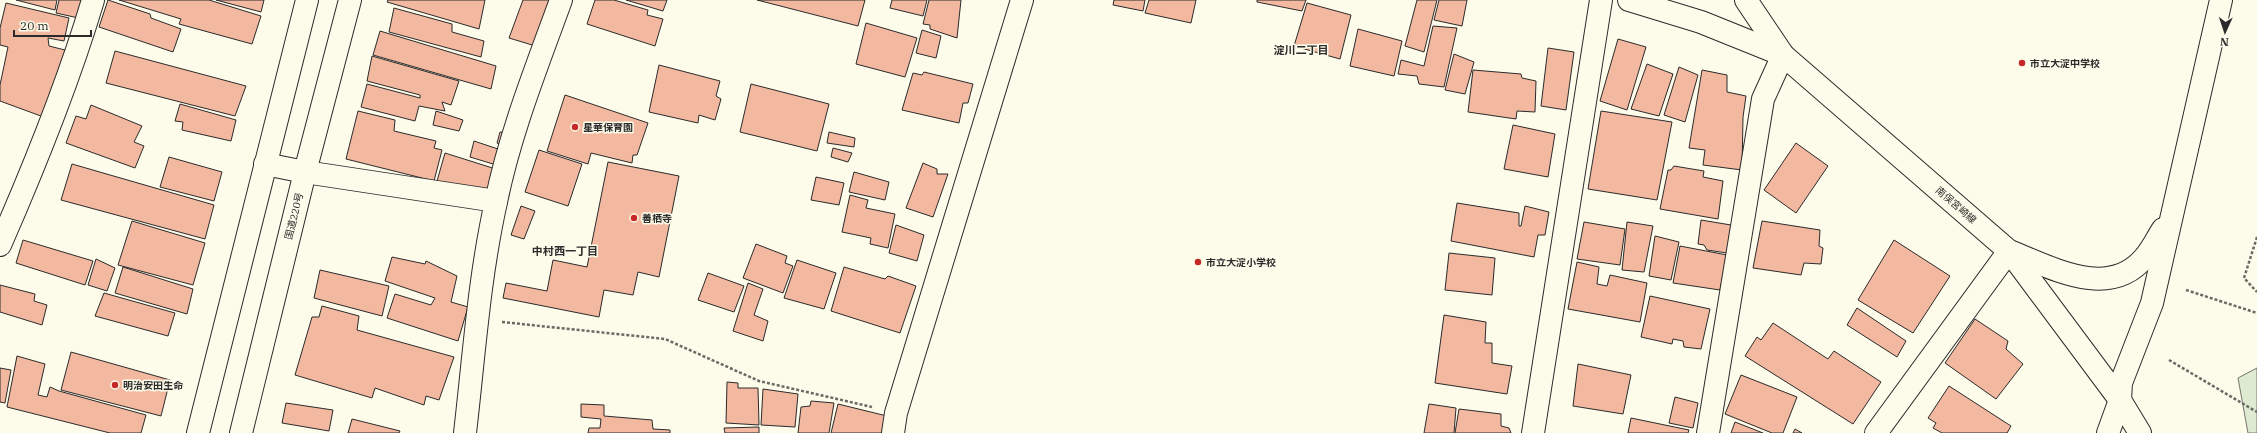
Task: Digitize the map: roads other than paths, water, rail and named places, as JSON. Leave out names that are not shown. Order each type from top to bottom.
[{"type":"main road","points":[[0,245],[37,159],[70,73],[93,0]]},
{"type":"main road","points":[[198,433],[307,0]]},
{"type":"main road","name":"国道220号","points":[[241,433],[305,172],[350,0]]},
{"type":"main road","points":[[465,433],[486,256],[496,201],[528,92],[561,0]]},
{"type":"main road","points":[[895,423],[1022,0]]},
{"type":"main road","points":[[1533,433],[1601,0]]},
{"type":"main road","points":[[1628,0],[1701,22],[1783,55],[1763,99],[1708,433]]},
{"type":"main road","name":"南俣宮崎線","points":[[1746,0],[1783,55],[2009,251],[2120,400],[2140,433]]},
{"type":"main road","points":[[2108,433],[2120,400],[2121,383],[2152,303],[2220,0]]},
{"type":"main road","points":[[265,164],[305,172],[496,201]]},
{"type":"main road","points":[[1876,433],[2009,251],[2075,276],[2103,280],[2124,274],[2145,258],[2171,216]]},
{"type":"place","name":"市立大淀中学校","points":[[2022,63]]},
{"type":"place","name":"星華保育園","points":[[575,127]]},
{"type":"place","name":"善栖寺","points":[[634,218]]},
{"type":"place","name":"市立大淀小学校","points":[[1198,262]]},
{"type":"place","name":"明治安田生命","points":[[115,385]]},
{"type":"district","name":"淀川二丁目","points":[[1301,50]]},
{"type":"district","name":"中村西一丁目","points":[[565,251]]}]
